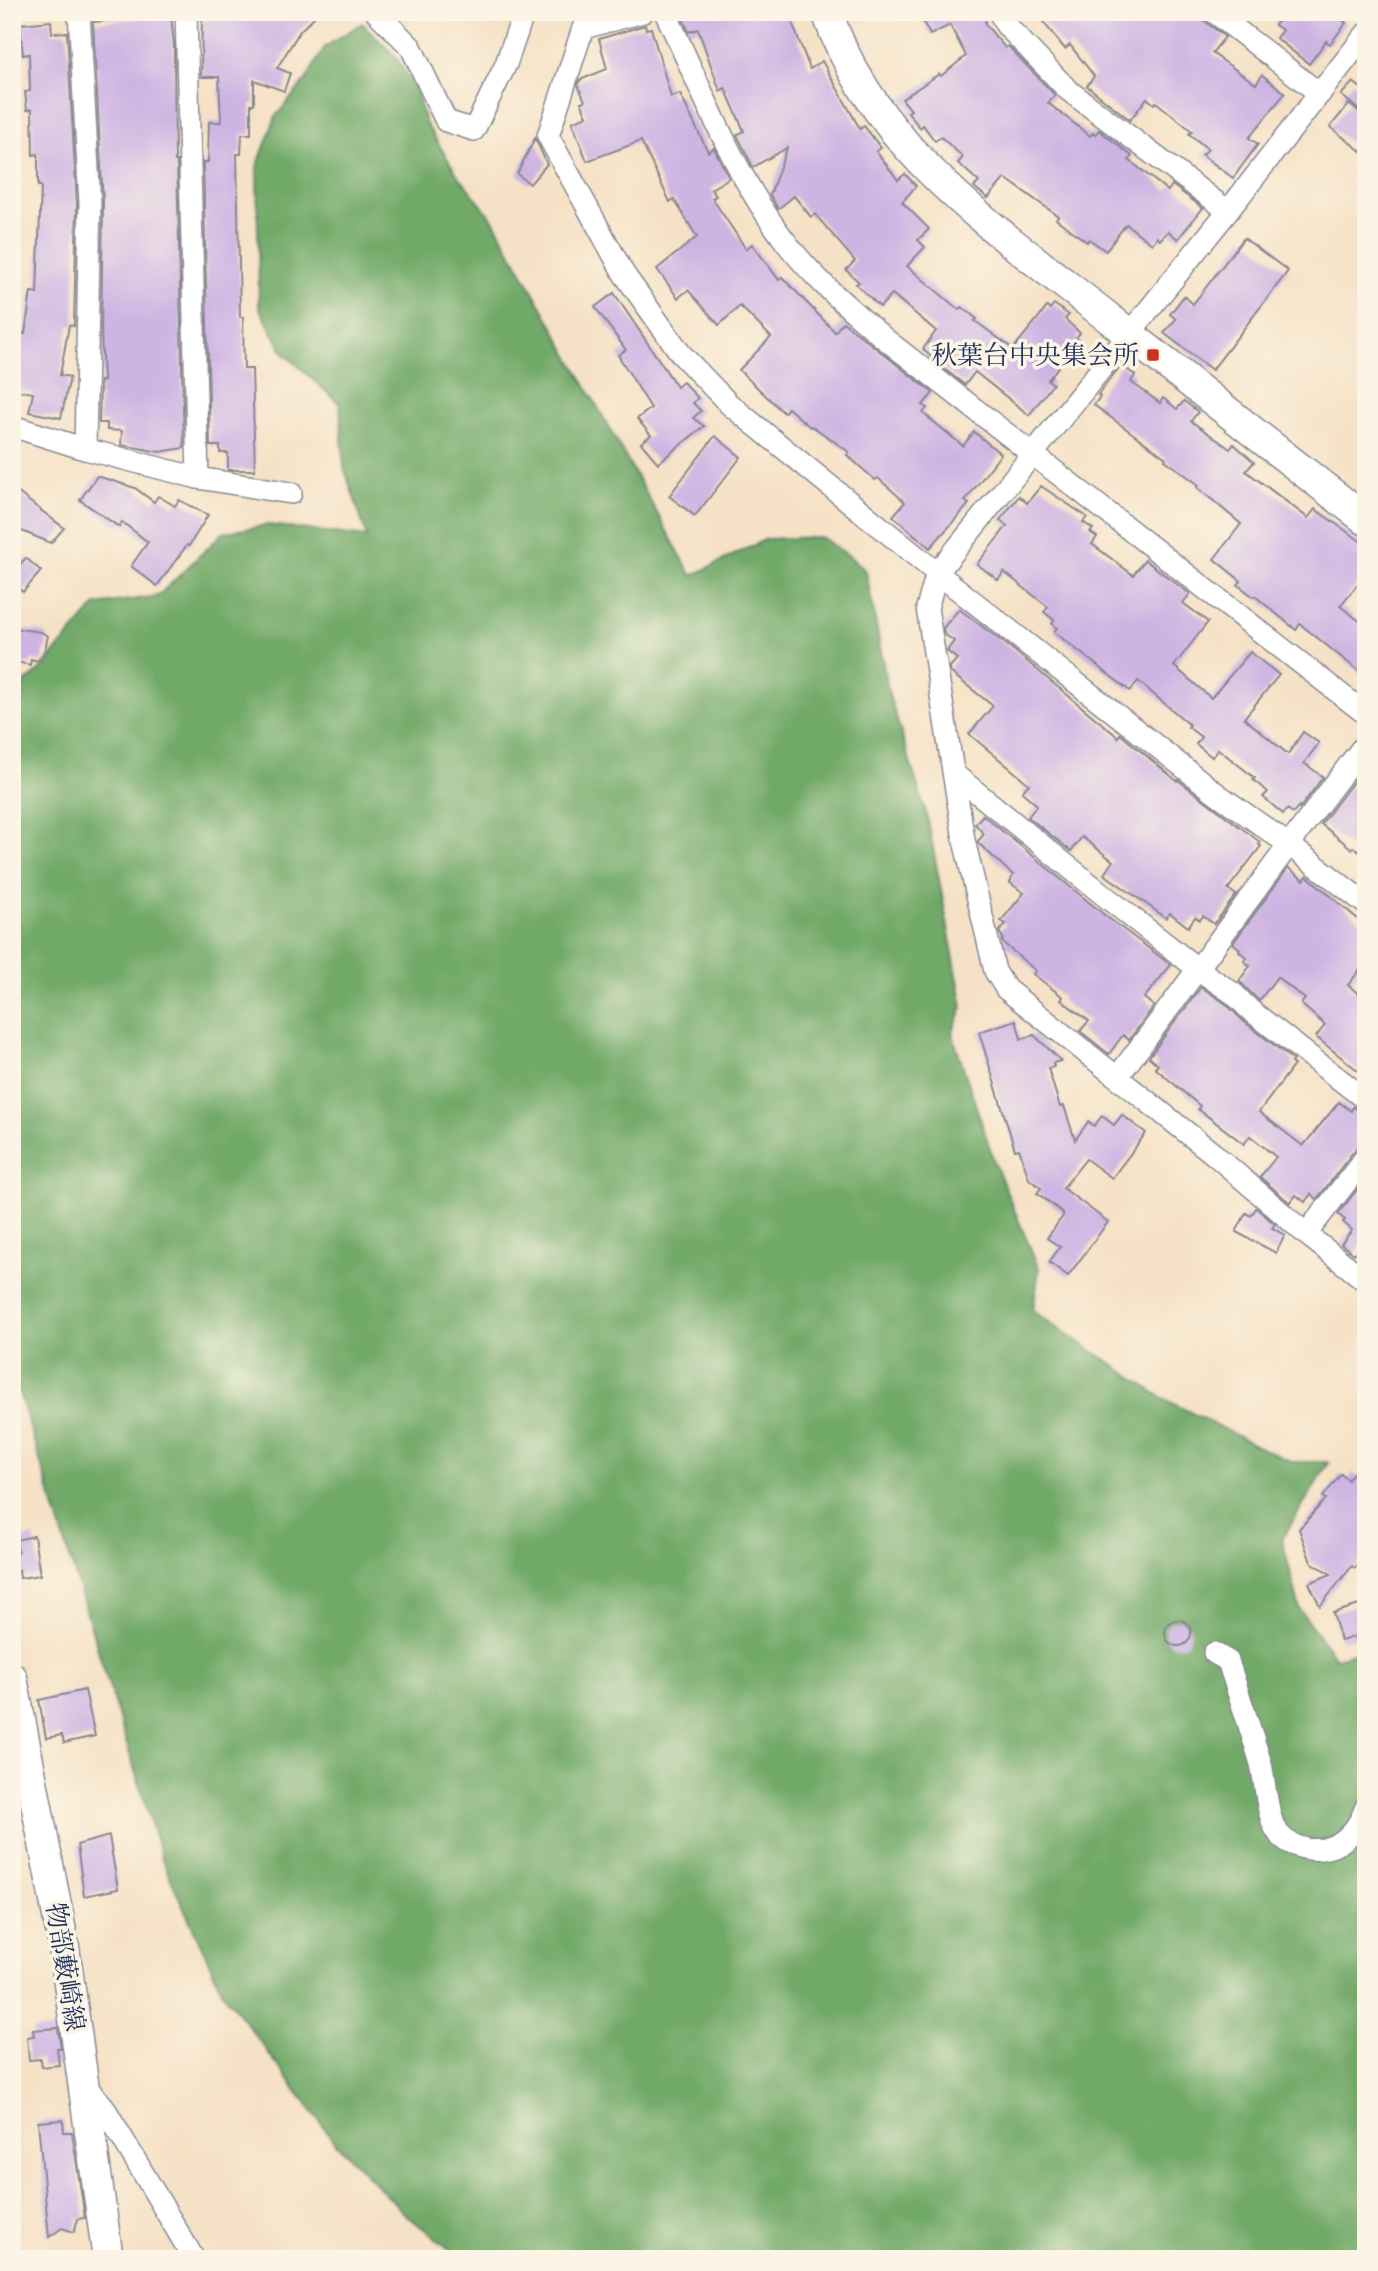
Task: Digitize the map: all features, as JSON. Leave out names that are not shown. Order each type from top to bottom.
[{"type":"street","points":[[79,12],[90,204],[85,449]]},
{"type":"street","points":[[186,12],[198,478]]},
{"type":"street","points":[[376,12],[411,47],[446,121],[474,130],[506,64],[524,12]]},
{"type":"street","points":[[643,12],[583,28],[548,136],[624,274],[681,354],[729,404],[937,573],[1216,793],[1366,904]]},
{"type":"street","points":[[665,12],[748,188],[785,242],[822,284],[885,339],[1366,714]]},
{"type":"street","points":[[827,12],[831,26],[873,106],[911,153],[973,210],[1366,520]]},
{"type":"street","points":[[999,12],[1006,25],[1068,90],[1228,211]]},
{"type":"street","points":[[1214,12],[1320,94]]},
{"type":"street","points":[[1366,34],[1228,211],[937,573],[927,608],[964,840],[995,971],[1006,989],[1118,1076],[1366,1281]]},
{"type":"street","points":[[12,426],[85,449],[198,478],[291,493]]},
{"type":"street","points":[[1118,1076],[1199,970],[1288,844],[1366,743]]},
{"type":"street","points":[[954,774],[1366,1100]]},
{"type":"street","points":[[1306,1234],[1366,1157]]},
{"type":"street","points":[[1214,1653],[1227,1661],[1261,1766],[1274,1827],[1283,1838],[1296,1846],[1324,1849],[1349,1836],[1358,1825],[1366,1807]]},
{"type":"street","name":"物部藪崎線","points":[[12,1678],[64,1947],[108,2259]]},
{"type":"street","points":[[83,2083],[104,2107],[194,2259]]},
{"type":"green space","points":[[362,23],[396,57],[416,90],[425,122],[457,174],[492,218],[692,576],[766,539],[821,537],[866,571],[889,695],[927,816],[963,1007],[952,1033],[995,1164],[1039,1269],[1033,1311],[1164,1399],[1293,1462],[1329,1462],[1282,1539],[1300,1610],[1335,1658],[1366,1650],[1366,2259],[462,2259],[403,2212],[336,2143],[222,1991],[163,1862],[12,1369],[12,693],[38,672],[96,605],[158,596],[223,533],[268,525],[367,537],[344,467],[340,404],[284,353],[259,307],[257,167],[276,116],[306,80],[325,47]]},
{"type":"building","points":[[202,12],[319,12],[300,31],[277,68],[290,73],[284,91],[254,80],[251,134],[242,134],[241,154],[237,154],[240,317],[243,317],[244,369],[252,369],[255,470],[228,470],[228,453],[220,453],[220,446],[210,446],[203,162],[208,162],[209,122],[221,122],[219,77],[201,77]]},
{"type":"building","points":[[680,12],[788,12],[810,69],[822,61],[860,129],[864,126],[881,148],[876,151],[898,180],[905,174],[916,186],[902,202],[929,229],[918,240],[925,247],[907,266],[959,310],[962,307],[977,319],[975,321],[1013,349],[1047,307],[1050,309],[1054,304],[1069,315],[1065,319],[1080,333],[1076,338],[1079,340],[1048,380],[1053,384],[1029,415],[975,372],[965,385],[939,365],[923,349],[936,331],[892,294],[880,307],[856,284],[859,282],[846,270],[855,261],[815,214],[811,217],[794,196],[778,209],[770,195],[787,148],[753,167],[737,135],[744,131],[725,88],[720,91],[698,29],[689,32]]},
{"type":"building","points":[[918,12],[986,12],[985,24],[1005,48],[1008,46],[1055,95],[1048,103],[1090,136],[1099,130],[1132,156],[1129,160],[1168,191],[1172,185],[1203,208],[1178,239],[1168,231],[1160,240],[1157,237],[1152,244],[1126,224],[1106,251],[1089,239],[1087,242],[1056,219],[1058,216],[1005,178],[988,198],[974,187],[979,182],[958,163],[963,157],[941,137],[935,141],[923,125],[920,128],[902,99],[939,74],[941,76],[966,56],[950,25],[930,35]]},
{"type":"building","points":[[1035,12],[1193,12],[1225,37],[1212,53],[1256,84],[1262,75],[1285,93],[1249,138],[1258,144],[1233,178],[1202,155],[1208,149],[1189,134],[1192,131],[1156,102],[1154,104],[1147,98],[1130,120],[1087,86],[1094,76],[1070,45],[1065,49]]},
{"type":"building","points":[[1263,12],[1332,12],[1346,23],[1330,44],[1326,41],[1309,64],[1276,38],[1282,30],[1275,25],[1277,22]]},
{"type":"building","points":[[171,16],[174,44],[184,448],[160,452],[121,445],[122,431],[107,430],[107,423],[99,423],[100,381],[103,381],[103,204],[93,22]]},
{"type":"building","points":[[51,21],[52,33],[67,32],[77,204],[74,326],[69,325],[60,375],[70,377],[61,418],[29,412],[33,393],[14,390],[21,353],[17,353],[21,333],[25,334],[31,292],[37,293],[41,186],[38,186],[38,154],[33,155],[32,109],[27,110],[25,92],[30,91],[29,54],[23,55],[20,24]]},
{"type":"building","points":[[645,25],[646,29],[651,28],[671,97],[680,94],[708,152],[714,148],[729,178],[711,189],[716,196],[712,198],[746,249],[752,244],[779,280],[782,277],[835,332],[843,322],[933,393],[923,405],[927,408],[923,413],[963,446],[974,432],[1001,454],[965,501],[969,504],[930,548],[893,516],[905,502],[847,455],[849,452],[810,427],[788,408],[784,413],[739,370],[771,337],[740,306],[719,325],[688,290],[678,298],[657,269],[697,237],[674,199],[670,202],[641,141],[587,161],[572,122],[587,116],[581,102],[585,101],[578,85],[580,80],[607,69],[599,39]]},
{"type":"building","points":[[1353,82],[1366,92],[1366,116],[1341,95]]},
{"type":"building","points":[[1349,104],[1366,117],[1366,155],[1330,127]]},
{"type":"building","points":[[535,138],[547,164],[530,184],[517,174]]},
{"type":"building","points":[[1244,238],[1288,271],[1212,370],[1164,333],[1176,319],[1170,314],[1184,296],[1193,304]]},
{"type":"building","points":[[614,293],[677,387],[683,382],[698,398],[693,403],[701,411],[693,418],[704,426],[658,463],[641,443],[651,435],[637,419],[651,408],[618,355],[626,350],[595,307]]},
{"type":"building","points":[[1121,365],[1135,375],[1131,382],[1160,403],[1163,398],[1177,409],[1184,401],[1198,412],[1191,421],[1230,449],[1234,444],[1254,462],[1246,471],[1308,518],[1315,509],[1366,545],[1366,574],[1340,606],[1366,626],[1366,677],[1300,624],[1296,630],[1238,585],[1241,581],[1214,559],[1241,524],[1197,487],[1199,485],[1165,460],[1166,458],[1094,405],[1100,397],[1098,395]]},
{"type":"building","points":[[715,436],[741,457],[695,516],[669,496]]},
{"type":"building","points":[[97,476],[135,488],[154,502],[158,496],[175,506],[179,500],[208,515],[189,546],[187,545],[157,586],[131,566],[148,542],[122,522],[119,527],[80,500]]},
{"type":"building","points":[[1041,486],[1087,517],[1083,522],[1093,529],[1090,532],[1097,537],[1092,544],[1133,575],[1145,560],[1190,594],[1183,603],[1208,622],[1174,666],[1211,698],[1250,652],[1279,675],[1244,718],[1288,754],[1303,732],[1319,743],[1304,763],[1323,777],[1300,808],[1299,806],[1293,813],[1287,809],[1283,814],[1263,797],[1268,792],[1253,780],[1255,778],[1218,749],[1212,757],[1196,744],[1201,737],[1188,727],[1190,725],[1138,681],[1130,691],[1054,632],[1057,628],[1052,624],[1054,620],[1044,612],[1048,607],[1004,572],[998,580],[977,564],[1007,526],[1000,520],[1019,496],[1027,503]]},
{"type":"building","points":[[12,488],[64,528],[51,543],[12,527]]},
{"type":"building","points":[[26,558],[41,571],[23,592],[12,583],[12,573]]},
{"type":"building","points":[[959,609],[1011,648],[1118,737],[1120,734],[1177,781],[1260,842],[1258,844],[1261,846],[1228,889],[1236,895],[1214,924],[1203,916],[1200,920],[1195,917],[1188,927],[1170,913],[1166,918],[1104,874],[1113,861],[1082,837],[1071,851],[1028,817],[1037,805],[1022,792],[1029,784],[969,734],[993,706],[950,672],[950,667],[957,659],[947,651],[954,641],[944,634],[943,628]]},
{"type":"building","points":[[12,628],[41,632],[48,636],[42,662],[31,659],[30,665],[12,661]]},
{"type":"building","points":[[1366,765],[1366,857],[1321,824]]},
{"type":"building","points":[[983,815],[1107,917],[1171,965],[1144,998],[1154,1006],[1129,1040],[1123,1035],[1109,1054],[1080,1031],[1089,1021],[1061,1000],[1063,997],[1033,974],[1036,971],[1002,942],[1003,938],[999,932],[1006,924],[1001,921],[1024,893],[1010,883],[1013,875],[978,843],[984,834],[975,824]]},
{"type":"building","points":[[1288,868],[1304,880],[1307,876],[1366,926],[1366,962],[1348,985],[1366,1000],[1366,1077],[1316,1037],[1325,1025],[1301,1004],[1305,999],[1277,977],[1259,1001],[1239,981],[1250,966],[1244,961],[1247,958],[1233,943]]},
{"type":"building","points":[[1201,987],[1226,1004],[1293,1060],[1291,1063],[1294,1065],[1259,1112],[1303,1146],[1339,1102],[1351,1111],[1353,1107],[1366,1113],[1366,1135],[1317,1199],[1311,1194],[1305,1202],[1296,1195],[1290,1203],[1260,1177],[1276,1157],[1250,1136],[1244,1144],[1198,1109],[1200,1106],[1155,1068],[1158,1065],[1149,1057]]},
{"type":"building","points":[[1016,1020],[1021,1039],[1034,1035],[1061,1061],[1048,1068],[1060,1107],[1064,1106],[1075,1140],[1088,1122],[1094,1126],[1102,1116],[1114,1125],[1122,1115],[1146,1133],[1112,1178],[1086,1159],[1063,1188],[1108,1222],[1068,1276],[1049,1262],[1060,1247],[1047,1238],[1063,1213],[1037,1193],[1041,1188],[1029,1179],[1019,1149],[1015,1150],[979,1032]]},
{"type":"building","points":[[1360,1186],[1366,1190],[1366,1240],[1354,1254],[1341,1244],[1352,1230],[1338,1214]]},
{"type":"building","points":[[1256,1208],[1275,1224],[1272,1228],[1285,1235],[1276,1253],[1236,1232],[1246,1213],[1251,1216]]},
{"type":"building","points":[[1353,1473],[1366,1483],[1366,1555],[1355,1568],[1352,1566],[1320,1606],[1309,1583],[1331,1574],[1311,1562],[1299,1529],[1326,1499],[1323,1497],[1341,1474],[1348,1480]]},
{"type":"building","points":[[34,1536],[40,1575],[20,1578],[19,1570],[12,1571],[12,1553],[18,1552],[16,1540]]},
{"type":"building","points":[[1359,1605],[1366,1633],[1341,1641],[1333,1613]]},
{"type":"building","points":[[1178,1620],[1187,1624],[1191,1633],[1187,1642],[1178,1646],[1169,1642],[1165,1633],[1169,1624]]},
{"type":"building","points":[[85,1690],[95,1736],[64,1743],[62,1735],[46,1738],[39,1700]]},
{"type":"building","points":[[109,1836],[118,1889],[84,1896],[77,1845]]},
{"type":"building","points":[[58,2028],[61,2048],[57,2048],[59,2065],[42,2067],[41,2059],[29,2060],[27,2037],[34,2036],[33,2030]]},
{"type":"building","points":[[63,2120],[64,2132],[72,2132],[85,2218],[78,2219],[74,2232],[62,2228],[49,2237],[38,2122]]},
{"type":"place","name":"秋葉台中央集会所","points":[[1153,355]]}]
